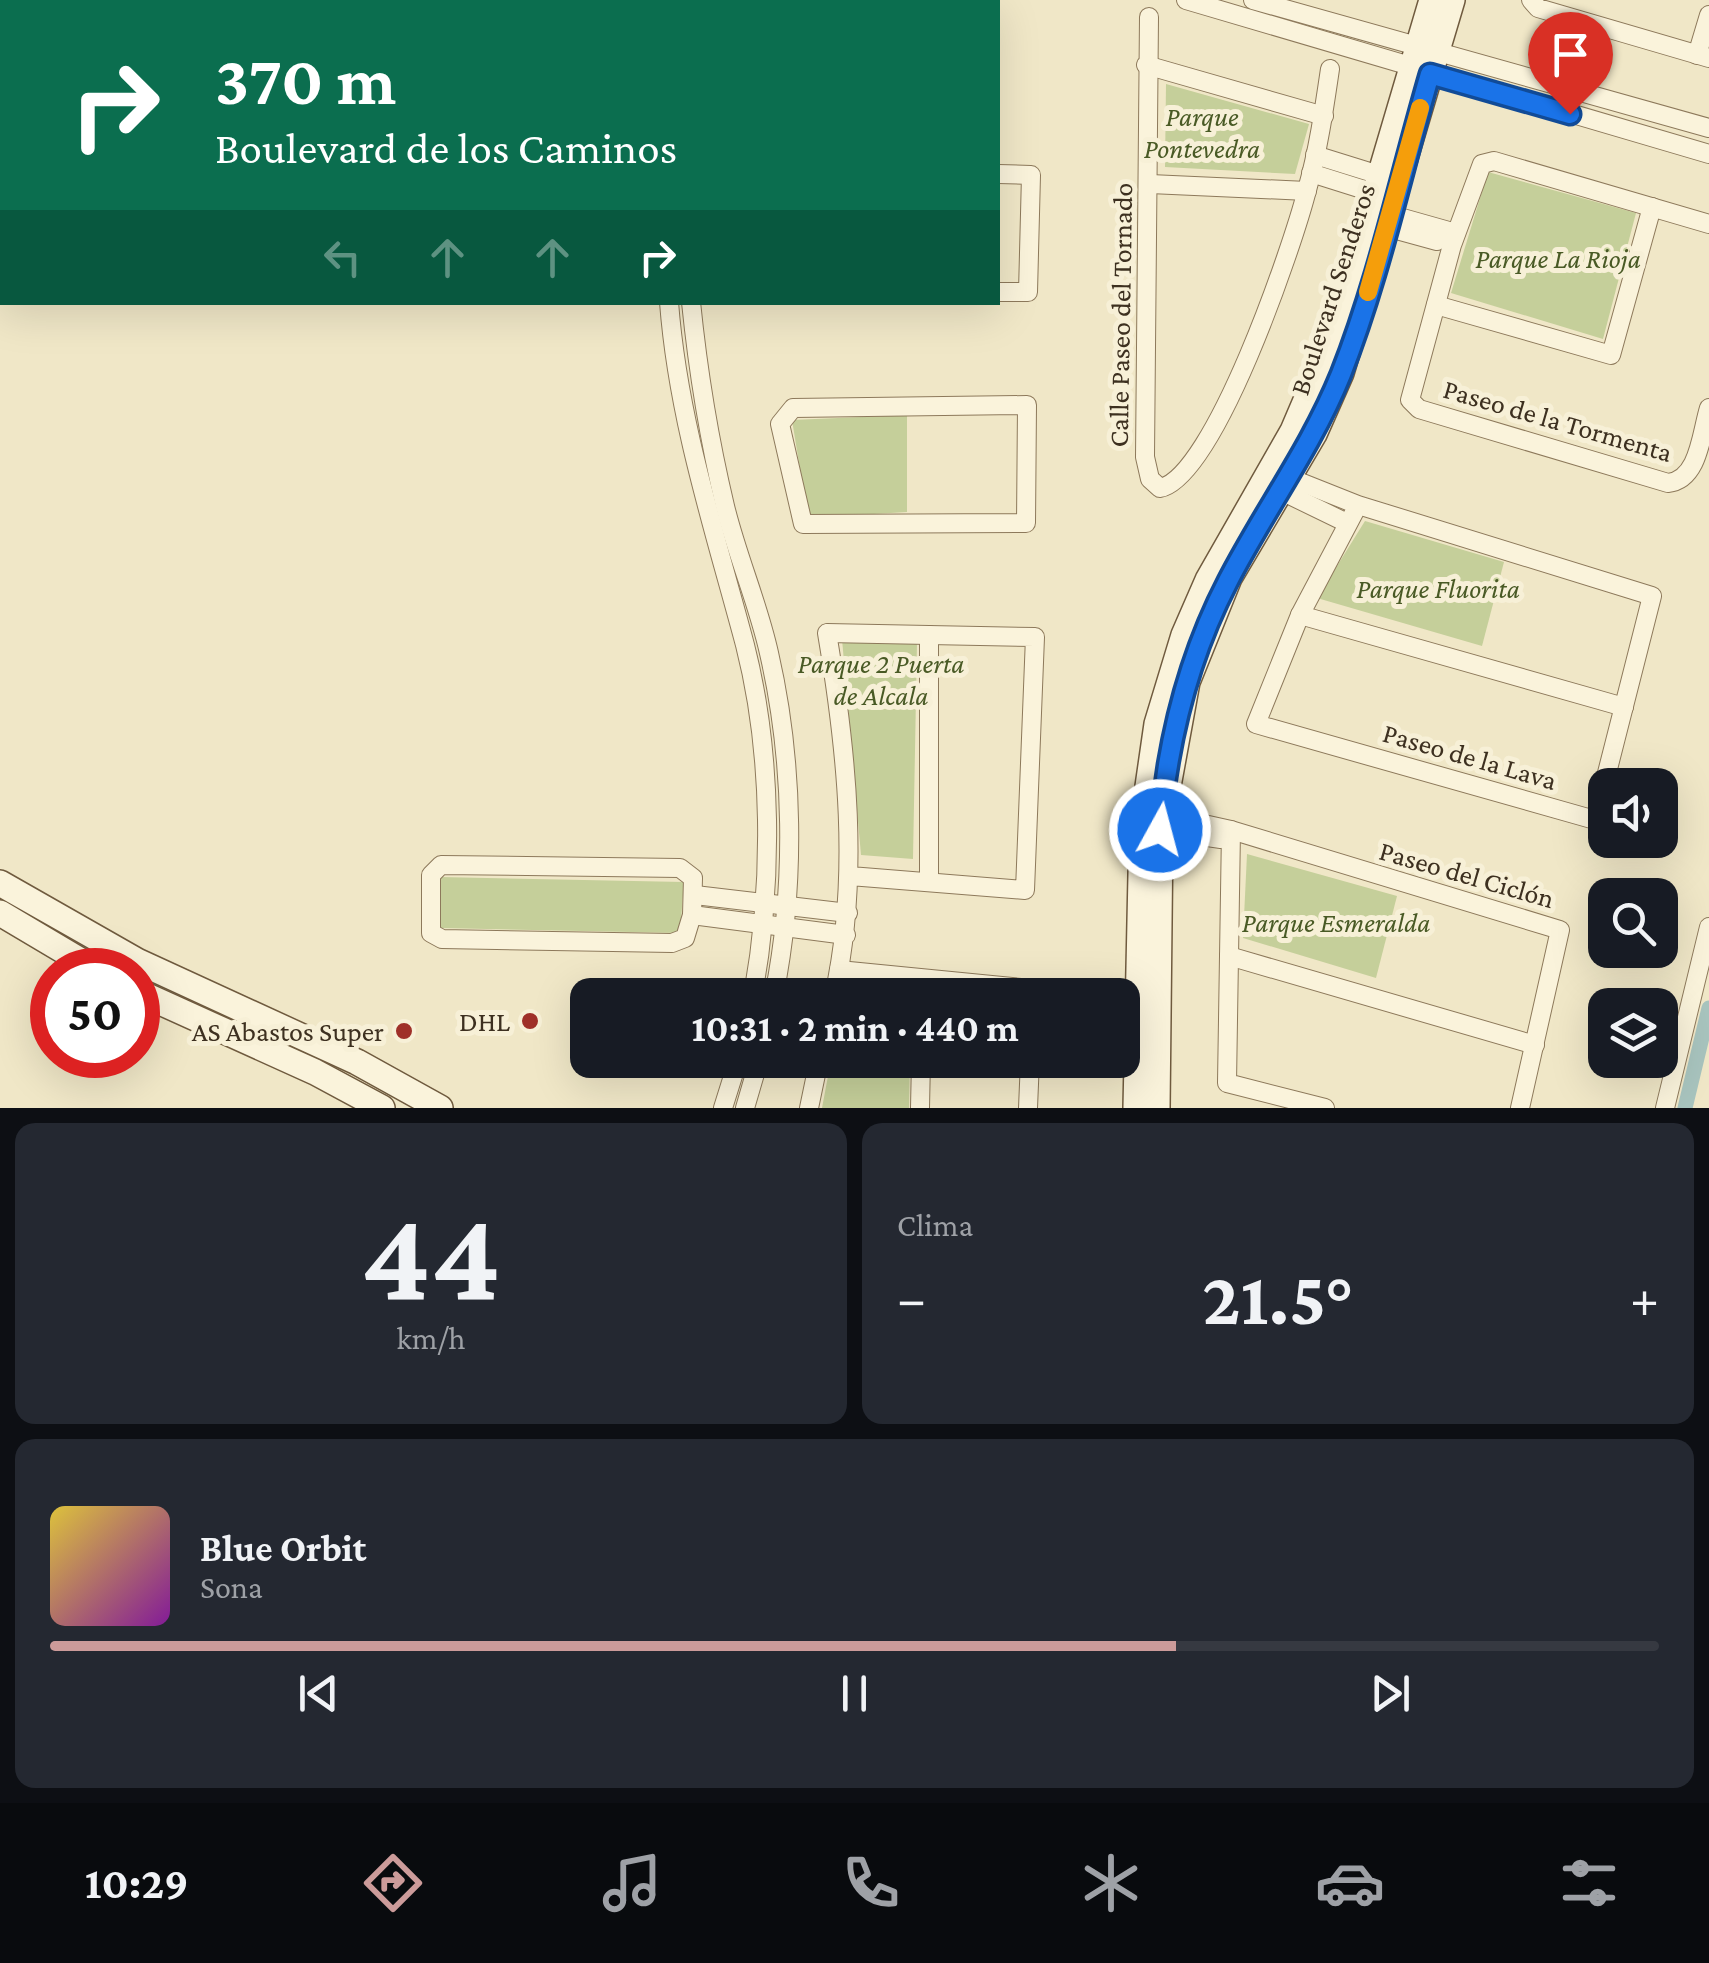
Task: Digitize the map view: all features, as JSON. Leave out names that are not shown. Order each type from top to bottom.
[{"type":"main road","name":"Boulevard Senderos","points":[[1425,61],[1432,0]]},
{"type":"main road","name":"Boulevard Senderos","points":[[1136,1108],[1152,821],[1166,691],[1189,623],[1216,565],[1276,481],[1384,203],[1425,61],[1452,0]]},
{"type":"main road","name":"Boulevard Senderos","points":[[1152,821],[1157,1108]]},
{"type":"main road","points":[[0,883],[70,948]]},
{"type":"main road","points":[[0,913],[39,921],[137,962],[357,1062],[440,1108]]},
{"type":"main road","points":[[160,1002],[314,1072],[382,1108]]},
{"type":"street","points":[[1186,0],[1709,128]]},
{"type":"street","points":[[1253,0],[1709,154]]},
{"type":"street","points":[[1531,0],[1538,8],[1703,56],[1709,15]]},
{"type":"street","name":"Calle Paseo del Tornado","points":[[1148,17],[1150,184],[1145,458],[1150,479],[1160,488],[1182,477],[1243,374],[1311,173],[1330,69]]},
{"type":"street","points":[[1146,65],[1324,116]]},
{"type":"street","name":"Paseo de la Tormenta","points":[[1709,224],[1494,161],[1482,164],[1454,239],[1410,400],[1419,410],[1668,483],[1681,482],[1690,474],[1709,408]]},
{"type":"street","points":[[1150,184],[1311,173],[1384,203],[1454,239]]},
{"type":"street","points":[[1000,174],[1031,175],[1028,292],[1000,292]]},
{"type":"street","points":[[1436,305],[1610,355],[1652,208]]},
{"type":"street","points":[[670,305],[697,470],[722,576],[745,646],[761,737],[762,903],[754,978]]},
{"type":"street","points":[[691,305],[707,425],[722,493],[770,655],[786,796],[788,906],[777,978]]},
{"type":"street","points":[[1028,406],[1026,523],[802,524],[780,424],[793,408],[1028,406]]},
{"type":"street","points":[[1276,481],[1347,523]]},
{"type":"street","name":"Paseo de la Lava","points":[[1276,481],[1358,505],[1652,596],[1595,820],[1256,724],[1300,615],[1358,505]]},
{"type":"street","points":[[1300,615],[1624,706]]},
{"type":"street","points":[[838,978],[850,876],[840,709],[827,634],[1035,637],[1025,890],[850,876]]},
{"type":"street","points":[[929,635],[929,882]]},
{"type":"street","name":"Paseo del Ciclón","points":[[1152,821],[1234,836],[1560,930],[1520,1108]]},
{"type":"street","points":[[1234,836],[1227,1083],[1325,1108]]},
{"type":"street","points":[[441,865],[680,868],[693,878],[695,895],[688,934],[672,943],[442,939],[432,934],[429,926],[431,876],[441,865]]},
{"type":"street","points":[[695,895],[848,913]]},
{"type":"street","points":[[692,915],[846,934]]},
{"type":"street","points":[[1665,1108],[1709,927]]},
{"type":"street","points":[[1229,956],[1535,1045]]},
{"type":"street","points":[[840,970],[876,978]]},
{"type":"street","points":[[724,1108],[733,1078]]},
{"type":"street","points":[[745,1108],[754,1078]]},
{"type":"street","points":[[809,1108],[816,1078]]},
{"type":"street","points":[[920,1108],[921,1078]]},
{"type":"street","points":[[1028,1108],[1029,1078]]},
{"type":"green space","name":"Parque Pontevedra","points":[[1166,84],[1309,124],[1295,174],[1165,167]]},
{"type":"green space","name":"Parque La Rioja","points":[[1488,172],[1636,213],[1603,339],[1451,293]]},
{"type":"green space","points":[[907,415],[907,512],[808,518],[792,420]]},
{"type":"green space","name":"Parque Fluorita","points":[[1365,521],[1504,562],[1482,646],[1317,598]]},
{"type":"green space","name":"Parque 2 Puerta de Alcala","points":[[842,639],[917,642],[913,859],[861,855]]},
{"type":"green space","name":"Parque Esmeralda","points":[[1247,854],[1397,896],[1376,978],[1243,938]]},
{"type":"green space","points":[[440,877],[684,882],[680,933],[440,928]]},
{"type":"green space","points":[[828,1078],[910,1078],[909,1108],[822,1108]]},
{"type":"waterway","points":[[1685,1108],[1709,1008]]},
{"type":"slow traffic","points":[[1368,292],[1420,108]]},
{"type":"place","name":"DHL","points":[[530,1021]]},
{"type":"place","name":"AS Abastos Super","points":[[404,1031]]},
{"type":"route","points":[[1160,830],[1176,727],[1200,642],[1229,578],[1314,434],[1341,373],[1430,74],[1570,114]]}]
